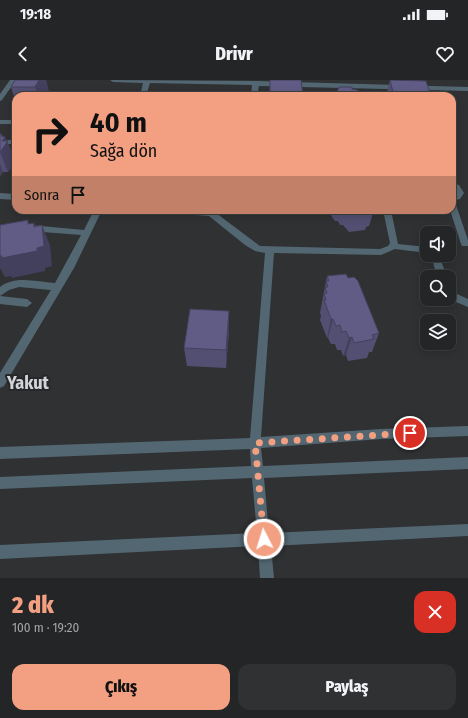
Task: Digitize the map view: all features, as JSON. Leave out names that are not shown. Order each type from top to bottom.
[{"type":"street","points":[[0,99],[13,80]]},
{"type":"street","points":[[113,80],[468,89]]},
{"type":"street","points":[[144,92],[148,81]]},
{"type":"street","points":[[255,92],[256,84]]},
{"type":"street","points":[[366,86],[367,92]]},
{"type":"street","points":[[0,122],[12,122]]},
{"type":"street","points":[[0,142],[12,142]]},
{"type":"street","points":[[456,187],[460,193],[456,196]]},
{"type":"street","points":[[0,196],[12,197]]},
{"type":"street","points":[[0,383],[57,288],[96,214]]},
{"type":"street","points":[[213,214],[258,249],[381,252],[393,246],[420,249]]},
{"type":"street","points":[[388,214],[394,240],[393,246]]},
{"type":"street","points":[[455,214],[465,244]]},
{"type":"street","points":[[24,227],[86,233]]},
{"type":"street","points":[[267,578],[255,443],[270,250]]},
{"type":"street","points":[[0,292],[5,288],[17,284],[57,288]]},
{"type":"street","points":[[456,298],[468,303]]},
{"type":"street","points":[[0,300],[27,303]]},
{"type":"street","points":[[0,453],[255,443],[381,434],[468,431]]},
{"type":"street","points":[[0,483],[468,463]]},
{"type":"street","points":[[0,552],[468,530]]},
{"type":"building","points":[[15,80],[39,80],[35,87],[11,87]]},
{"type":"building","points":[[270,80],[301,80],[302,92],[270,92]]},
{"type":"building","points":[[390,80],[426,81],[430,92],[393,92]]},
{"type":"building","points":[[339,87],[352,87],[352,89],[360,92],[337,92]]},
{"type":"building","points":[[0,134],[2,134],[1,136],[5,137],[2,141],[8,141],[0,152]]},
{"type":"building","points":[[28,220],[28,224],[34,223],[34,227],[42,225],[44,246],[37,248],[37,251],[2,258],[2,256],[0,256],[0,225]]},
{"type":"building","points":[[346,274],[348,278],[354,277],[358,281],[379,333],[372,335],[374,339],[354,343],[352,337],[349,338],[346,331],[342,332],[340,325],[336,326],[333,319],[331,319],[324,300],[326,300],[324,294],[327,293],[325,287],[328,287],[326,281],[329,281],[327,276]]},
{"type":"building","points":[[190,309],[229,311],[226,350],[184,348]]},
{"type":"district","name":"Yakut","points":[[28,383]]},
{"type":"route","points":[[264,539],[255,443],[410,433]]}]
